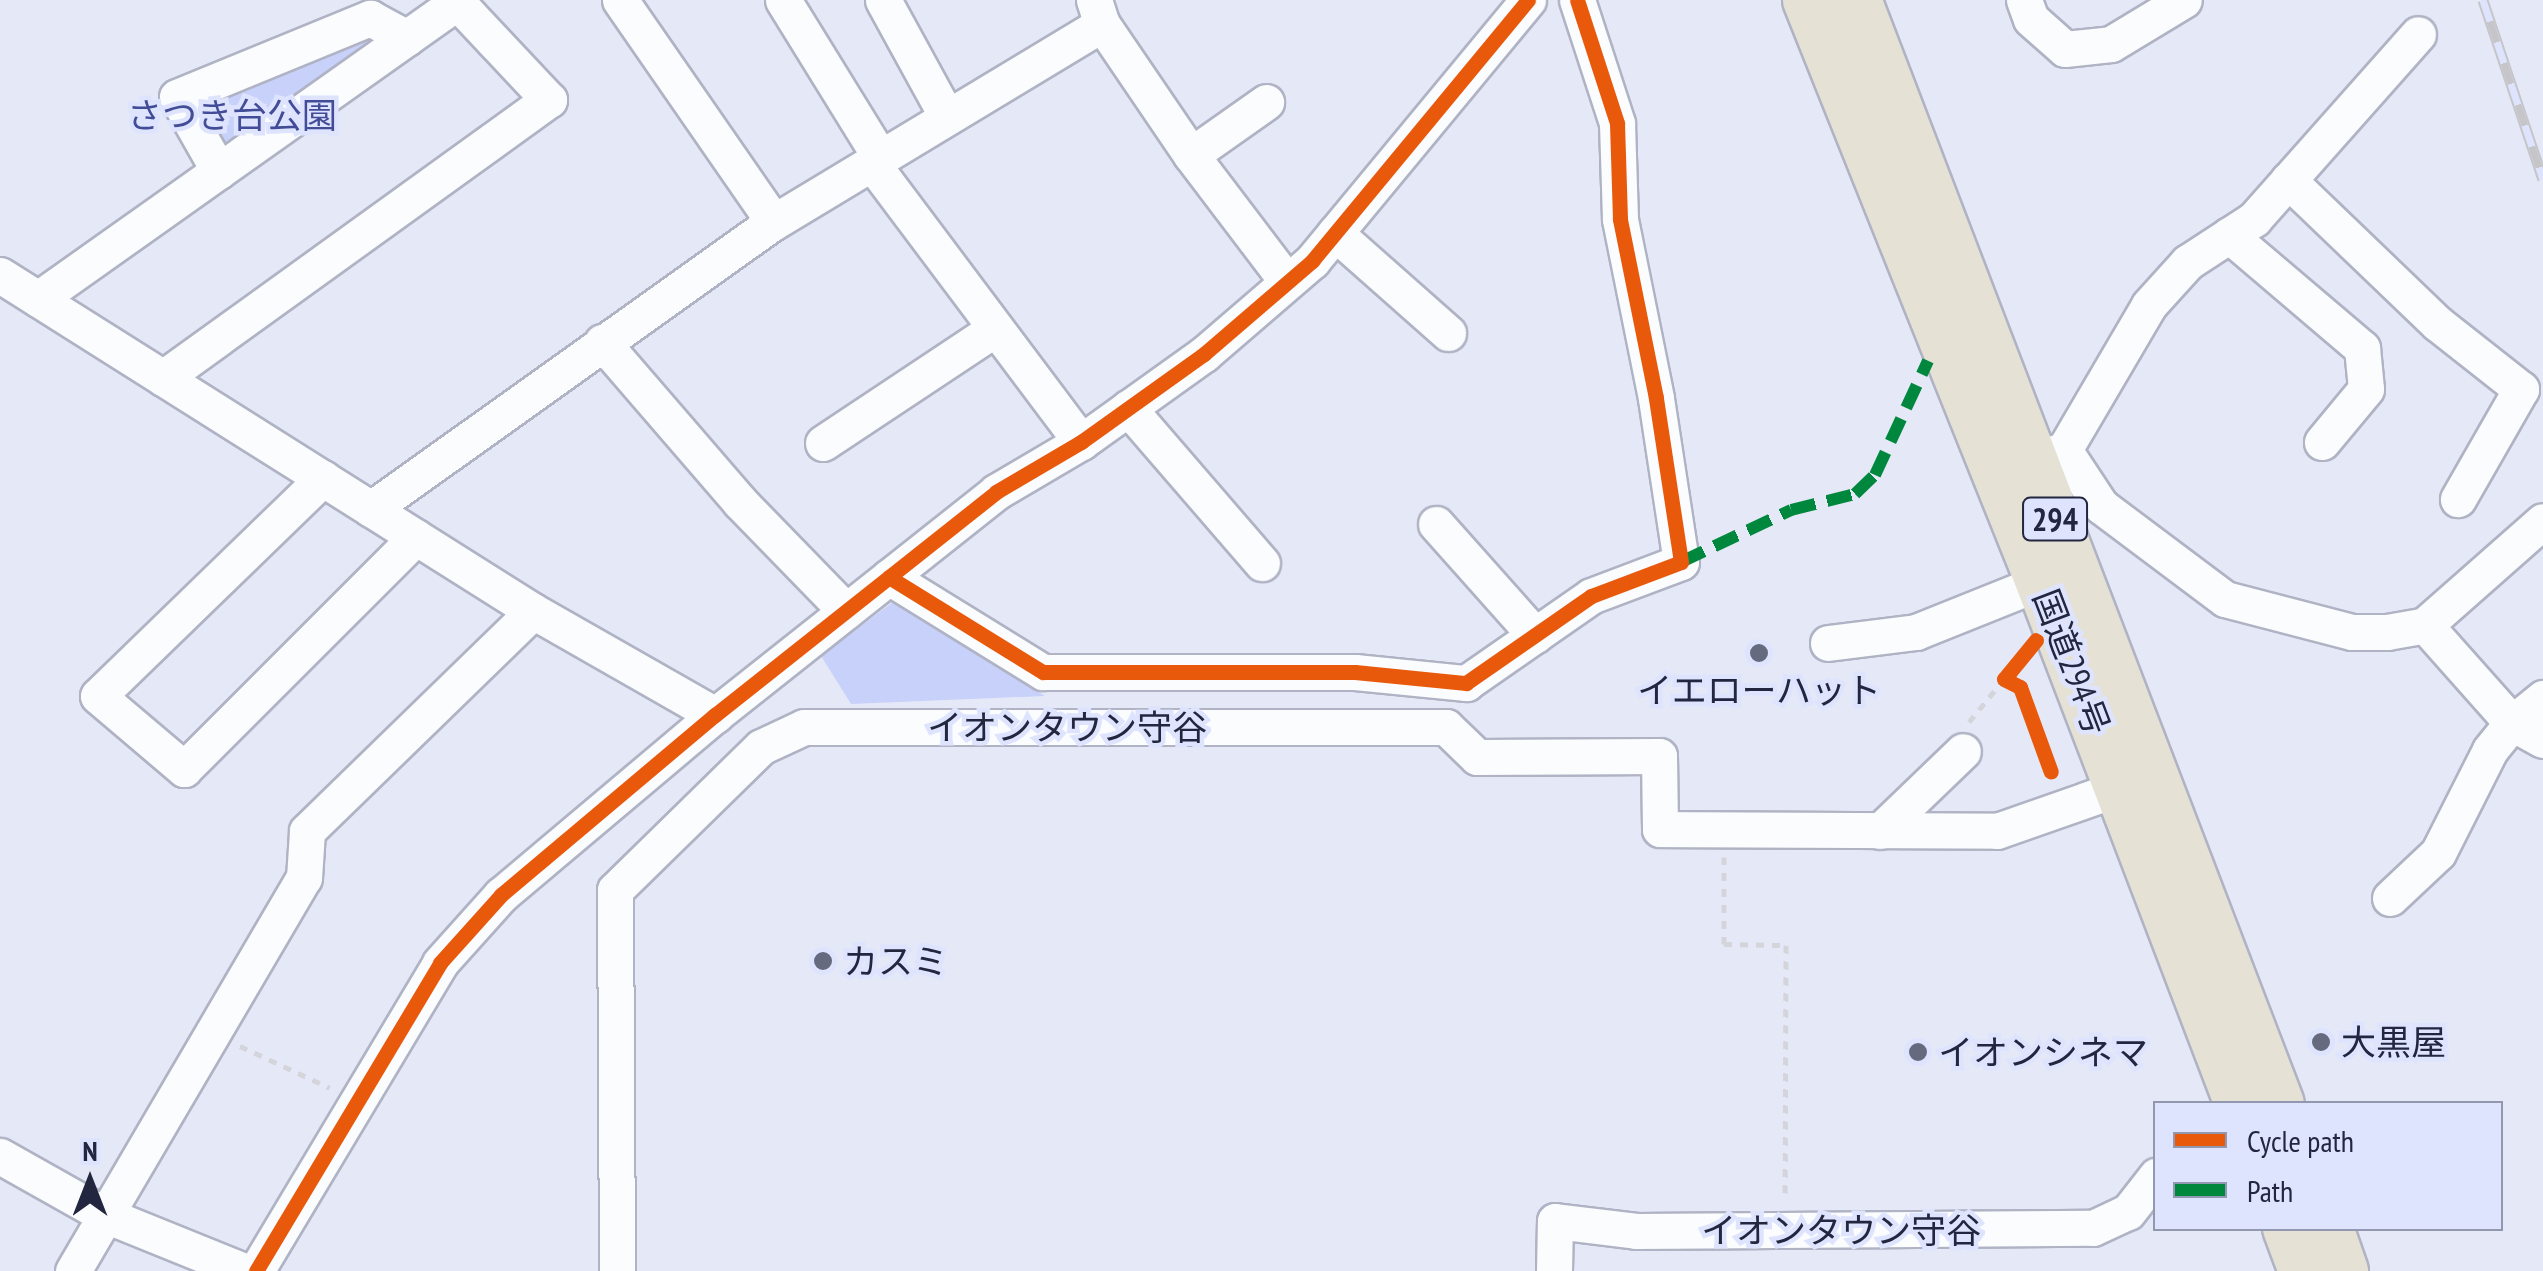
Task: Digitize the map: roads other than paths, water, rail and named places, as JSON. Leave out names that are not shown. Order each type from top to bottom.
[{"type":"highway","name":"国道294号","points":[[1808,0],[2030,459],[2041,582],[2239,1101]]},
{"type":"highway","name":"国道294号","points":[[1856,0],[2279,1101]]},
{"type":"highway","points":[[2289,1231],[2304,1271]]},
{"type":"highway","points":[[2329,1231],[2344,1271]]},
{"type":"street","points":[[620,0],[774,222]]},
{"type":"street","points":[[783,0],[876,159],[993,330],[1081,442]]},
{"type":"street","points":[[883,0],[947,117]]},
{"type":"street","points":[[256,1271],[440,963],[501,894],[715,714],[996,492],[1081,442],[1204,354],[1312,261],[1528,0]]},
{"type":"street","points":[[889,576],[1044,672],[1355,672],[1466,684],[1591,596],[1681,562],[1656,398],[1620,219],[1617,123],[1577,0]]},
{"type":"street","points":[[2024,0],[2031,19],[2065,50],[2111,44],[2184,0]]},
{"type":"street","points":[[38,299],[458,1],[549,100],[163,378]]},
{"type":"street","points":[[371,509],[774,222],[947,117],[1098,12],[1191,155],[1286,280]]},
{"type":"street","points":[[219,171],[177,97],[370,18],[407,38]]},
{"type":"street","points":[[2418,34],[2254,219],[2188,262],[2149,305],[2030,459],[2225,599],[2352,632],[2387,632],[2426,625],[2543,522]]},
{"type":"street","points":[[1191,155],[1266,102]]},
{"type":"street","points":[[2288,180],[2437,323],[2521,388],[2458,498]]},
{"type":"street","points":[[1334,233],[1448,333]]},
{"type":"street","points":[[2230,235],[2362,348],[2366,390],[2322,442]]},
{"type":"street","points":[[0,275],[533,611],[715,714]]},
{"type":"street","points":[[823,443],[993,330]]},
{"type":"street","points":[[602,342],[740,502],[846,611]]},
{"type":"street","points":[[1128,408],[1262,563]]},
{"type":"street","points":[[323,478],[98,696],[184,769],[416,537]]},
{"type":"street","points":[[1436,524],[1535,635]]},
{"type":"street","points":[[1828,643],[1916,632],[2041,582]]},
{"type":"street","points":[[73,1271],[103,1214],[304,878],[307,831],[533,611]]},
{"type":"street","points":[[2426,625],[2528,731]]},
{"type":"street","points":[[2390,898],[2438,854],[2490,750],[2528,731],[2543,698]]},
{"type":"street","name":"イオンタウン守谷","points":[[616,1271],[614,890],[760,748],[804,727],[1446,727],[1477,758],[1659,756],[1660,829],[1997,831],[2120,788]]},
{"type":"street","points":[[1880,831],[1963,751]]},
{"type":"street","points":[[0,1156],[103,1214],[244,1271]]},
{"type":"street","name":"イオンタウン守谷","points":[[1554,1271],[1555,1222],[1636,1231],[2094,1228],[2128,1212],[2153,1180]]},
{"type":"railway","points":[[2483,0],[2543,179]]},
{"type":"place","name":"イエローハット","points":[[1759,653]]},
{"type":"place","name":"カスミ","points":[[823,961]]},
{"type":"place","name":"大黒屋","points":[[2321,1042]]},
{"type":"place","name":"イオンシネマ","points":[[1918,1052]]},
{"type":"park label","name":"さつき台公園","points":[[232,115]]}]
